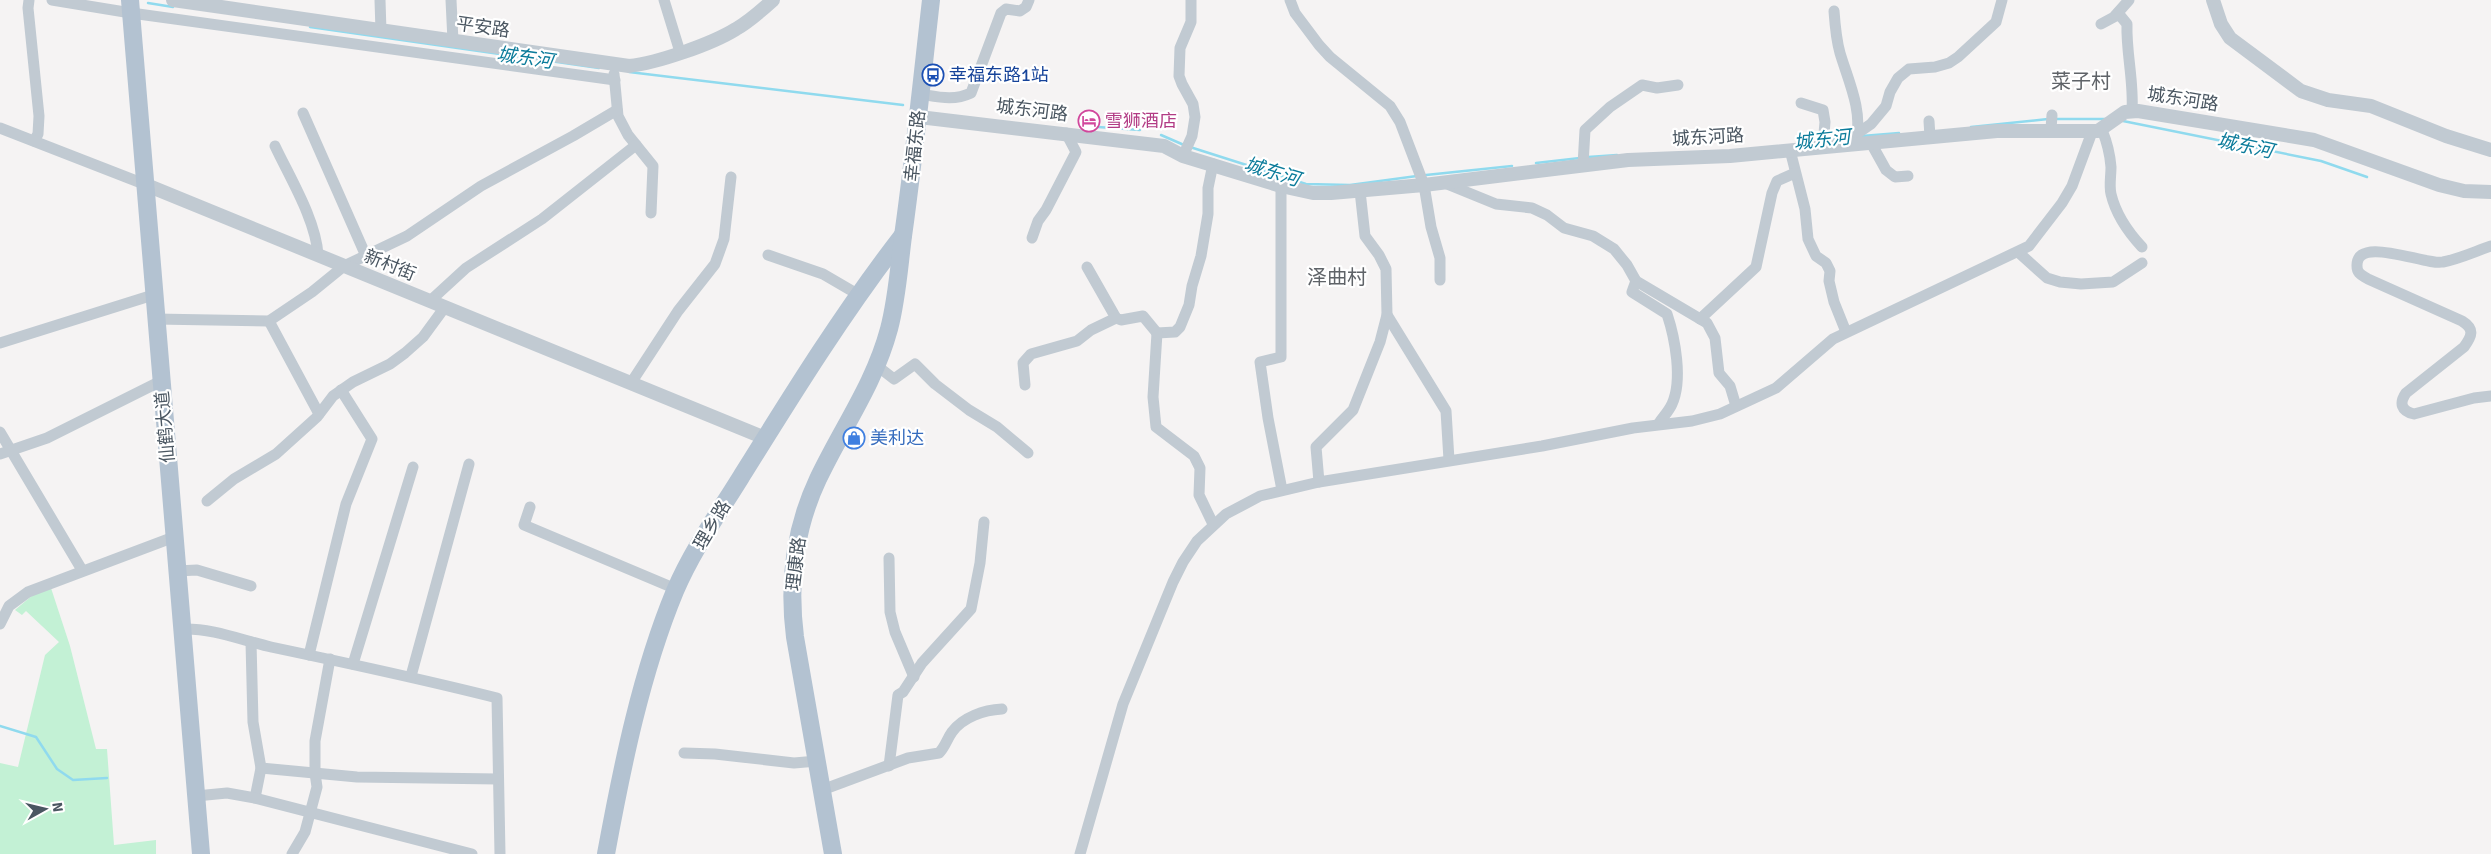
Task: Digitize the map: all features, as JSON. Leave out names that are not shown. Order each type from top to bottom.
[{"type":"main road","name":"幸福东路","points":[[896,291],[919,117],[931,0]]},
{"type":"main road","name":"仙鹤大道","points":[[130,7],[201,854]]},
{"type":"main road","name":"理乡路","points":[[606,854],[647,670],[676,589],[696,550],[765,438],[869,280],[903,235]]},
{"type":"main road","points":[[869,280],[876,278],[885,281],[896,291]]},
{"type":"main road","name":"理康路","points":[[833,854],[792,614],[792,580],[802,522],[818,480],[864,396],[889,328],[896,291]]},
{"type":"street","points":[[29,0],[28,8],[39,116],[38,134],[34,140]]},
{"type":"street","points":[[52,0],[130,7],[614,71],[617,110],[625,130],[653,166],[652,213]]},
{"type":"street","name":"平安路","points":[[172,0],[239,5],[381,31],[453,41],[614,71],[680,52],[732,32],[773,0]]},
{"type":"street","points":[[380,0],[381,31]]},
{"type":"street","points":[[451,0],[453,41]]},
{"type":"street","points":[[664,0],[680,52]]},
{"type":"street","points":[[920,94],[945,98],[961,98],[971,93],[1002,13],[1006,9],[1020,11],[1026,7],[1029,0]]},
{"type":"street","points":[[1186,149],[1195,124],[1195,109],[1192,99],[1182,84],[1179,70],[1180,48],[1191,22],[1191,0]]},
{"type":"street","points":[[1290,0],[1295,13],[1330,58],[1390,106],[1400,122],[1421,178],[1431,227],[1440,258],[1440,280]]},
{"type":"street","points":[[1857,139],[1886,106],[1890,92],[1898,78],[1910,69],[1935,67],[1958,57],[1996,22],[2002,0]]},
{"type":"street","points":[[2101,24],[2118,13],[2128,0]]},
{"type":"street","points":[[2213,0],[2221,24],[2230,38],[2301,91],[2328,100],[2358,103],[2379,108],[2446,136],[2491,150]]},
{"type":"street","points":[[1834,11],[1840,53],[1850,78],[1857,139]]},
{"type":"street","points":[[2118,13],[2127,24],[2126,40],[2133,96],[2132,111]]},
{"type":"street","points":[[1583,159],[1585,130],[1610,107],[1642,85],[1657,88],[1678,85]]},
{"type":"street","points":[[1801,102],[1824,110],[1824,141]]},
{"type":"street","points":[[155,319],[269,321],[312,292],[344,266],[407,236],[481,186],[574,136],[617,110]]},
{"type":"street","name":"城东河路","points":[[919,117],[1066,133],[1186,149],[1213,164],[1281,186],[1313,193],[1360,191],[1421,178],[1442,182],[1583,159],[1628,160],[1730,156],[1790,150],[1824,141],[1857,139],[1871,143],[1997,131],[2052,122],[2097,131],[2125,112],[2132,111],[2314,140],[2439,185],[2464,191],[2491,192]]},
{"type":"street","points":[[302,112],[366,256]]},
{"type":"street","points":[[1929,121],[1930,137]]},
{"type":"street","name":"新村街","points":[[0,128],[144,184],[765,438]]},
{"type":"street","points":[[1080,854],[1111,742],[1136,670],[1183,562],[1197,541],[1213,524],[1250,500],[1282,490],[1319,482],[1542,446],[1659,423],[1692,421],[1720,414],[1776,388],[1819,350],[1846,332],[2018,252],[2036,239],[2072,186],[2097,131],[2108,144],[2111,193],[2115,206],[2130,235],[2142,247]]},
{"type":"street","points":[[1032,238],[1038,221],[1046,210],[1076,152],[1066,133]]},
{"type":"street","points":[[1871,143],[1886,170],[1895,177],[1908,176]]},
{"type":"street","points":[[274,146],[310,221],[318,255]]},
{"type":"street","points":[[430,301],[466,268],[542,219],[636,146]]},
{"type":"street","points":[[1790,150],[1794,173],[1805,209],[1808,239],[1816,256],[1826,263],[1830,271],[1829,281],[1834,302],[1846,332]]},
{"type":"street","points":[[1157,333],[1175,332],[1180,327],[1189,305],[1192,286],[1201,256],[1208,214],[1208,188],[1213,164]]},
{"type":"street","points":[[1700,319],[1756,267],[1772,193],[1778,181],[1794,173]]},
{"type":"street","points":[[631,383],[678,311],[715,264],[724,239],[731,177]]},
{"type":"street","points":[[1442,182],[1496,204],[1532,208],[1548,215],[1564,228],[1593,236],[1614,250],[1627,264],[1636,281],[1707,323],[1715,338],[1718,373],[1730,386],[1736,406]]},
{"type":"street","points":[[1281,186],[1281,357],[1260,362],[1268,418],[1282,490]]},
{"type":"street","points":[[1319,482],[1316,447],[1352,410],[1380,342],[1387,314],[1386,269],[1379,255],[1364,236],[1360,191]]},
{"type":"street","points":[[2491,246],[2443,262],[2420,261],[2381,250],[2371,250],[2357,260],[2356,268],[2359,273],[2368,279],[2470,326],[2471,338],[2464,348],[2406,393],[2402,399],[2402,407],[2405,412],[2414,414],[2474,398],[2491,396]]},
{"type":"street","points":[[2018,252],[2038,272],[2047,278],[2060,282],[2081,284],[2113,282],[2142,263]]},
{"type":"street","points":[[768,256],[823,274],[859,295]]},
{"type":"street","points":[[1087,267],[1116,318],[1121,320],[1143,316],[1157,333],[1153,397],[1156,427],[1194,456],[1200,468],[1199,495],[1213,524]]},
{"type":"street","points":[[1636,281],[1632,292],[1667,314],[1676,354],[1677,378],[1673,403],[1659,423]]},
{"type":"street","points":[[0,343],[154,295]]},
{"type":"street","points":[[207,501],[234,479],[276,454],[319,414],[333,396],[341,390],[390,364],[405,353],[423,337],[445,307]]},
{"type":"street","points":[[1387,314],[1446,411],[1449,460]]},
{"type":"street","points":[[1025,386],[1023,364],[1028,356],[1077,341],[1091,330],[1116,318]]},
{"type":"street","points":[[269,321],[319,414]]},
{"type":"street","points":[[876,365],[894,379],[915,364],[935,384],[969,410],[998,427],[1028,453]]},
{"type":"street","points":[[0,454],[46,438],[161,381]]},
{"type":"street","points":[[309,654],[346,504],[372,440],[341,390]]},
{"type":"street","points":[[0,432],[82,570]]},
{"type":"street","points":[[411,676],[469,464]]},
{"type":"street","points":[[353,664],[413,467]]},
{"type":"street","points":[[530,508],[524,525],[676,589]]},
{"type":"street","points":[[889,766],[898,695],[914,677],[922,663],[971,609],[980,563],[984,522]]},
{"type":"street","points":[[1,620],[9,606],[23,595],[82,570],[174,537]]},
{"type":"street","points":[[889,558],[888,598],[890,612],[895,632],[914,677]]},
{"type":"street","points":[[177,571],[197,570],[251,586]]},
{"type":"street","points":[[182,629],[204,629],[251,642],[411,676],[497,698],[500,854]]},
{"type":"street","points":[[251,642],[253,722],[261,768],[255,798]]},
{"type":"street","points":[[292,854],[305,832],[317,787],[315,740],[330,659]]},
{"type":"street","points":[[822,790],[908,758],[939,753],[951,733],[960,724],[986,710],[1002,709]]},
{"type":"street","points":[[684,754],[715,754],[794,763],[817,761]]},
{"type":"street","points":[[261,768],[357,777],[498,779]]},
{"type":"street","points":[[196,796],[227,793],[255,798],[472,854]]},
{"type":"green space","points":[[51,588],[70,646],[96,749],[107,749],[114,845],[156,840],[156,854],[0,854],[0,763],[18,767],[45,655],[59,642],[26,611],[22,615],[15,610],[34,594]]},
{"type":"waterway","name":"城东河","points":[[148,3],[173,7]]},
{"type":"waterway","name":"城东河","points":[[310,27],[599,68]]},
{"type":"waterway","name":"城东河","points":[[629,72],[903,105]]},
{"type":"waterway","name":"城东河","points":[[1971,127],[2048,119]]},
{"type":"waterway","name":"城东河","points":[[2056,119],[2105,119]]},
{"type":"waterway","name":"城东河","points":[[2123,121],[2321,161],[2367,177]]},
{"type":"waterway","name":"城东河","points":[[1084,126],[1140,130]]},
{"type":"waterway","name":"城东河","points":[[1862,136],[1899,133]]},
{"type":"waterway","name":"城东河","points":[[1161,135],[1184,145]]},
{"type":"waterway","name":"城东河","points":[[1832,140],[1854,137]]},
{"type":"waterway","name":"城东河","points":[[1190,147],[1306,184],[1350,185],[1417,176]]},
{"type":"waterway","name":"城东河","points":[[1588,157],[1617,155]]},
{"type":"waterway","name":"城东河","points":[[1536,163],[1580,158]]},
{"type":"waterway","name":"城东河","points":[[1426,175],[1512,166]]},
{"type":"waterway","points":[[0,726],[36,737],[57,769],[73,780],[107,778]]},
{"type":"place","name":"幸福东路1站","points":[[933,75]]},
{"type":"place","name":"雪狮酒店","points":[[1089,121]]},
{"type":"place","name":"美利达","points":[[854,438]]},
{"type":"district","name":"菜子村","points":[[2081,81]]},
{"type":"district","name":"泽曲村","points":[[1337,277]]}]
